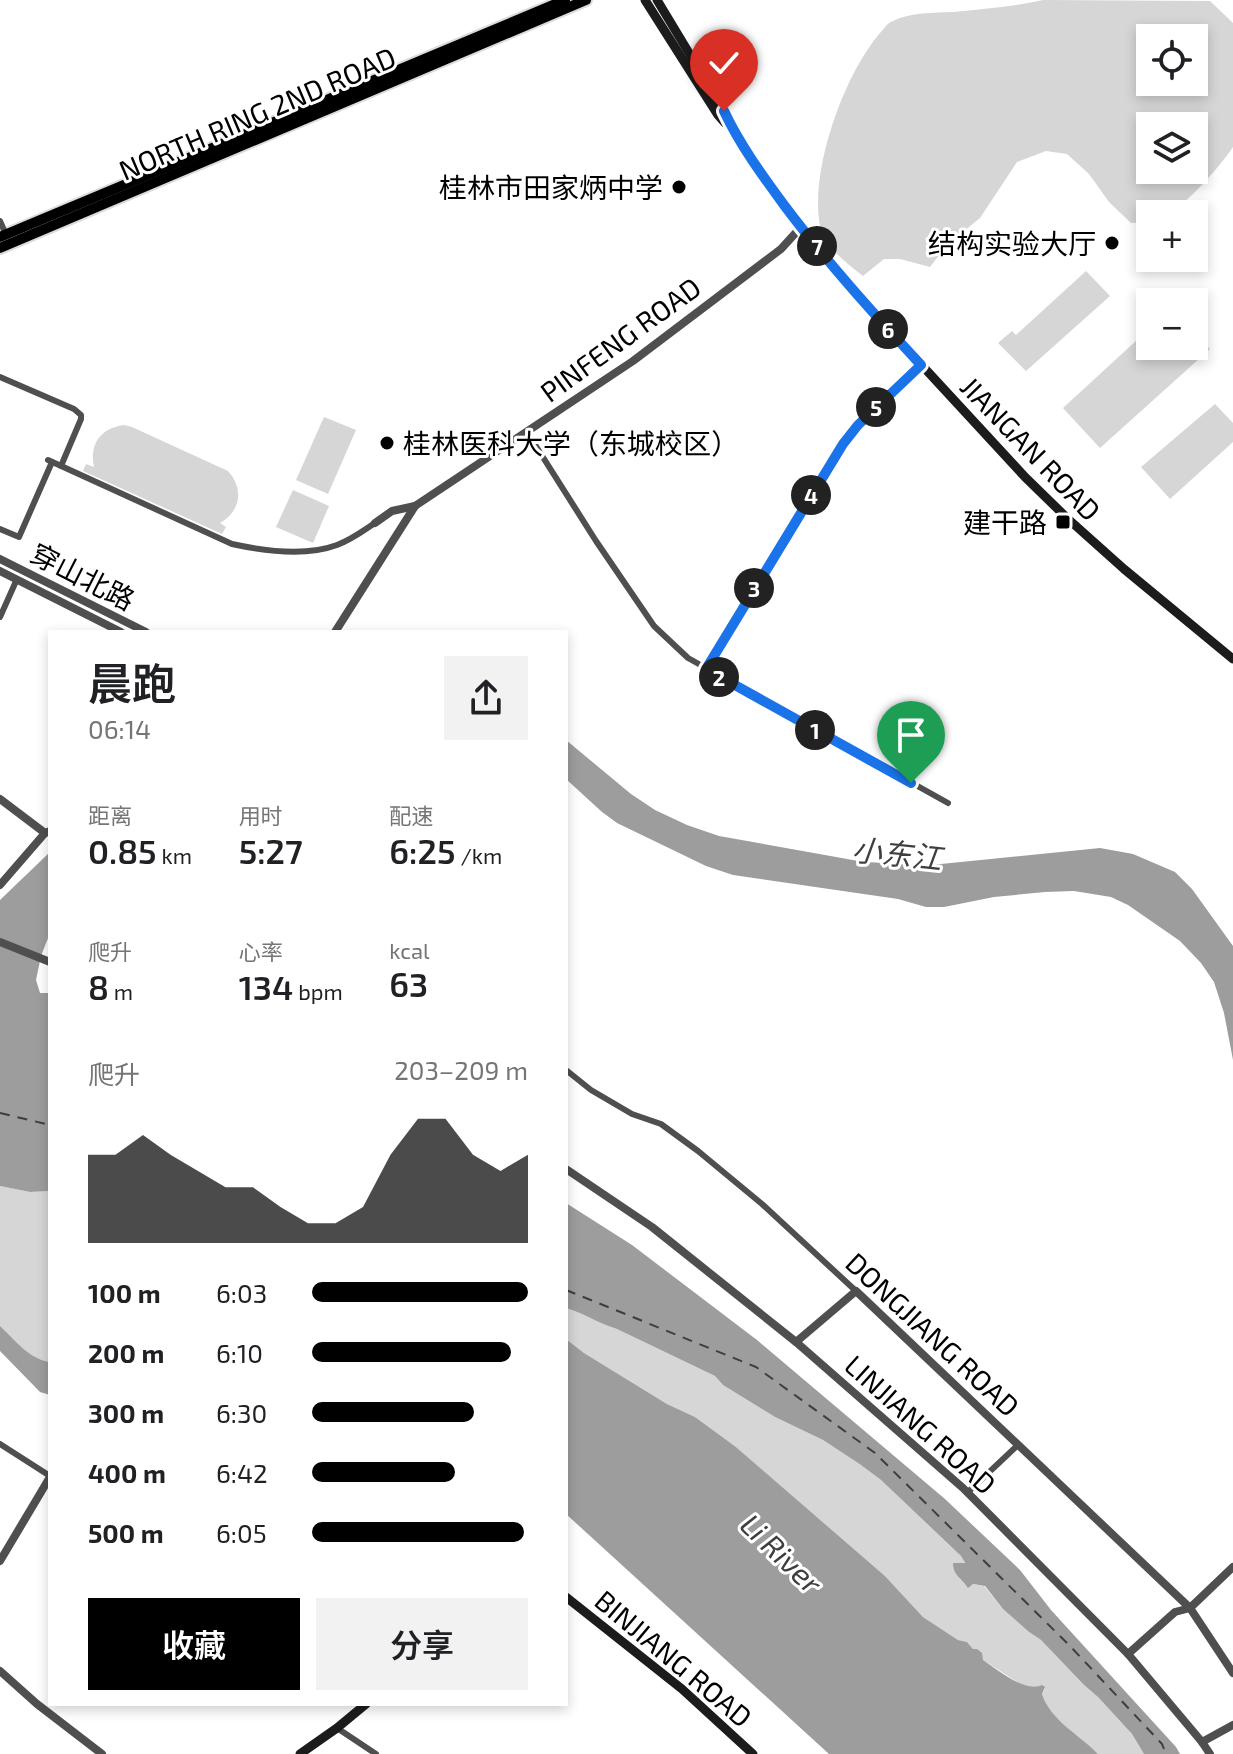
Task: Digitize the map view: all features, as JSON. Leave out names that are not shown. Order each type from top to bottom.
[{"type":"main road","name":"NORTH RING 2ND ROAD","points":[[3,236],[565,0]]},
{"type":"main road","points":[[0,248],[586,0]]},
{"type":"main road","points":[[645,0],[718,115],[733,131]]},
{"type":"main road","points":[[657,0],[733,131]]},
{"type":"main road","name":"JIANGAN ROAD","points":[[733,131],[801,227],[857,295],[1025,477],[1124,569],[1233,659]]},
{"type":"main road","name":"BINJIANG ROAD","points":[[568,1599],[682,1689],[753,1754]]},
{"type":"main road","points":[[300,1754],[364,1706]]},
{"type":"street","points":[[0,221],[3,236]]},
{"type":"street","name":"PINFENG ROAD","points":[[375,523],[392,511],[415,506],[633,361],[781,249],[801,227]]},
{"type":"street","points":[[706,669],[843,444],[858,425],[921,365]]},
{"type":"street","points":[[0,377],[74,409],[81,415],[61,466]]},
{"type":"street","points":[[527,432],[654,626],[688,658],[948,803]]},
{"type":"street","points":[[0,529],[19,537],[50,461],[232,544],[251,548],[315,550],[336,546],[375,523]]},
{"type":"street","points":[[336,630],[415,506]]},
{"type":"street","name":"穿山北路","points":[[0,559],[142,630]]},
{"type":"street","name":"穿山北路","points":[[0,571],[117,630]]},
{"type":"street","points":[[0,617],[17,579]]},
{"type":"street","points":[[0,799],[48,832],[0,885]]},
{"type":"street","points":[[0,942],[48,962]]},
{"type":"street","name":"DONGJIANG ROAD","points":[[568,1072],[591,1090],[632,1114],[661,1124],[762,1204],[1192,1610],[1233,1673]]},
{"type":"street","name":"LINJIANG ROAD","points":[[568,1170],[652,1227],[796,1342],[967,1493],[1128,1654],[1210,1754]]},
{"type":"street","points":[[796,1342],[856,1291]]},
{"type":"street","points":[[0,1444],[48,1475]]},
{"type":"street","points":[[967,1493],[1018,1445]]},
{"type":"street","points":[[0,1561],[48,1479]]},
{"type":"street","points":[[1192,1610],[1233,1567]]},
{"type":"street","points":[[1128,1654],[1175,1612],[1192,1610],[1233,1573]]},
{"type":"street","points":[[0,1671],[102,1754]]},
{"type":"street","points":[[1202,1742],[1233,1725]]},
{"type":"street","points":[[337,1728],[376,1754]]},
{"type":"shaded area","points":[[1043,0],[1210,1],[1233,23],[1233,147],[1208,178],[1208,112],[1136,112],[1136,184],[1203,184],[1186,200],[1136,200],[1136,223],[1131,223],[1109,202],[1089,174],[1067,154],[1046,151],[1017,162],[980,218],[947,245],[930,267],[900,259],[884,259],[863,276],[835,252],[825,237],[819,220],[818,198],[833,122],[854,72],[889,23],[907,16]]},
{"type":"shaded area","points":[[1086,271],[1110,296],[1026,371],[998,343],[1012,331],[1016,335]]},
{"type":"shaded area","points":[[1136,341],[1136,360],[1198,360],[1100,448],[1063,408]]},
{"type":"shaded area","points":[[1215,404],[1233,423],[1233,442],[1170,499],[1141,467]]},
{"type":"shaded area","points":[[324,417],[356,430],[328,494],[296,480]]},
{"type":"shaded area","points":[[124,425],[228,471],[236,485],[238,499],[232,512],[220,523],[226,527],[222,534],[83,471],[86,464],[94,467],[93,451],[98,438]]},
{"type":"shaded area","points":[[293,490],[329,506],[313,543],[276,527]]},
{"type":"shaded area","points":[[0,1186],[30,1192],[48,1191],[48,1362],[29,1353],[0,1326]]},
{"type":"shaded area","points":[[568,1309],[715,1376],[723,1385],[775,1417],[823,1440],[861,1465],[961,1556],[965,1564],[953,1564],[959,1578],[965,1583],[984,1586],[1003,1609],[1041,1640],[1132,1734],[1144,1754],[1098,1754],[1052,1712],[1042,1694],[1045,1688],[1025,1687],[983,1660],[967,1642],[958,1640],[923,1617],[885,1576],[736,1447],[695,1417],[667,1404],[568,1341]]},
{"type":"water","points":[[568,742],[655,810],[719,836],[864,862],[931,865],[1100,848],[1133,854],[1175,872],[1192,889],[1233,946],[1233,1060],[1214,982],[1201,963],[1180,941],[1111,897],[1074,891],[1045,892],[926,907],[898,899],[733,875],[706,866],[617,823],[568,781]]},
{"type":"water","points":[[48,854],[48,938],[36,980],[40,993],[48,993],[48,1191],[30,1192],[0,1186],[0,900]]},
{"type":"water","points":[[568,1204],[632,1245],[757,1340],[945,1499],[1020,1570],[1051,1610],[1180,1754],[1144,1754],[1132,1734],[1098,1697],[1041,1640],[1003,1609],[985,1586],[973,1584],[968,1588],[953,1567],[953,1563],[965,1563],[961,1556],[861,1465],[823,1440],[775,1417],[723,1385],[715,1376],[568,1309]]},
{"type":"water","points":[[0,1326],[29,1353],[48,1362],[48,1394],[40,1392],[0,1351]]},
{"type":"water","name":"Li River","points":[[568,1341],[667,1404],[695,1417],[736,1447],[885,1576],[923,1617],[958,1640],[967,1642],[982,1653],[983,1660],[1012,1679],[1028,1686],[1045,1687],[1042,1694],[1052,1712],[1098,1754],[829,1754],[568,1516]]},
{"type":"ferry route","points":[[0,1113],[48,1125]]},
{"type":"ferry route","points":[[568,1291],[756,1367],[875,1453],[1070,1646],[1162,1744],[1166,1754]]},
{"type":"place","name":"桂林市田家炳中学","points":[[679,187]]},
{"type":"place","name":"结构实验大厅","points":[[1112,243]]},
{"type":"place","name":"桂林医科大学（东城校区）","points":[[387,443]]},
{"type":"place","name":"建干路","points":[[1063,522]]},
{"type":"route","points":[[724,111],[733,131],[801,227],[921,365],[858,425],[843,444],[706,669],[911,783]]},
{"type":"water label","name":"小东江","points":[[897,853]]}]
